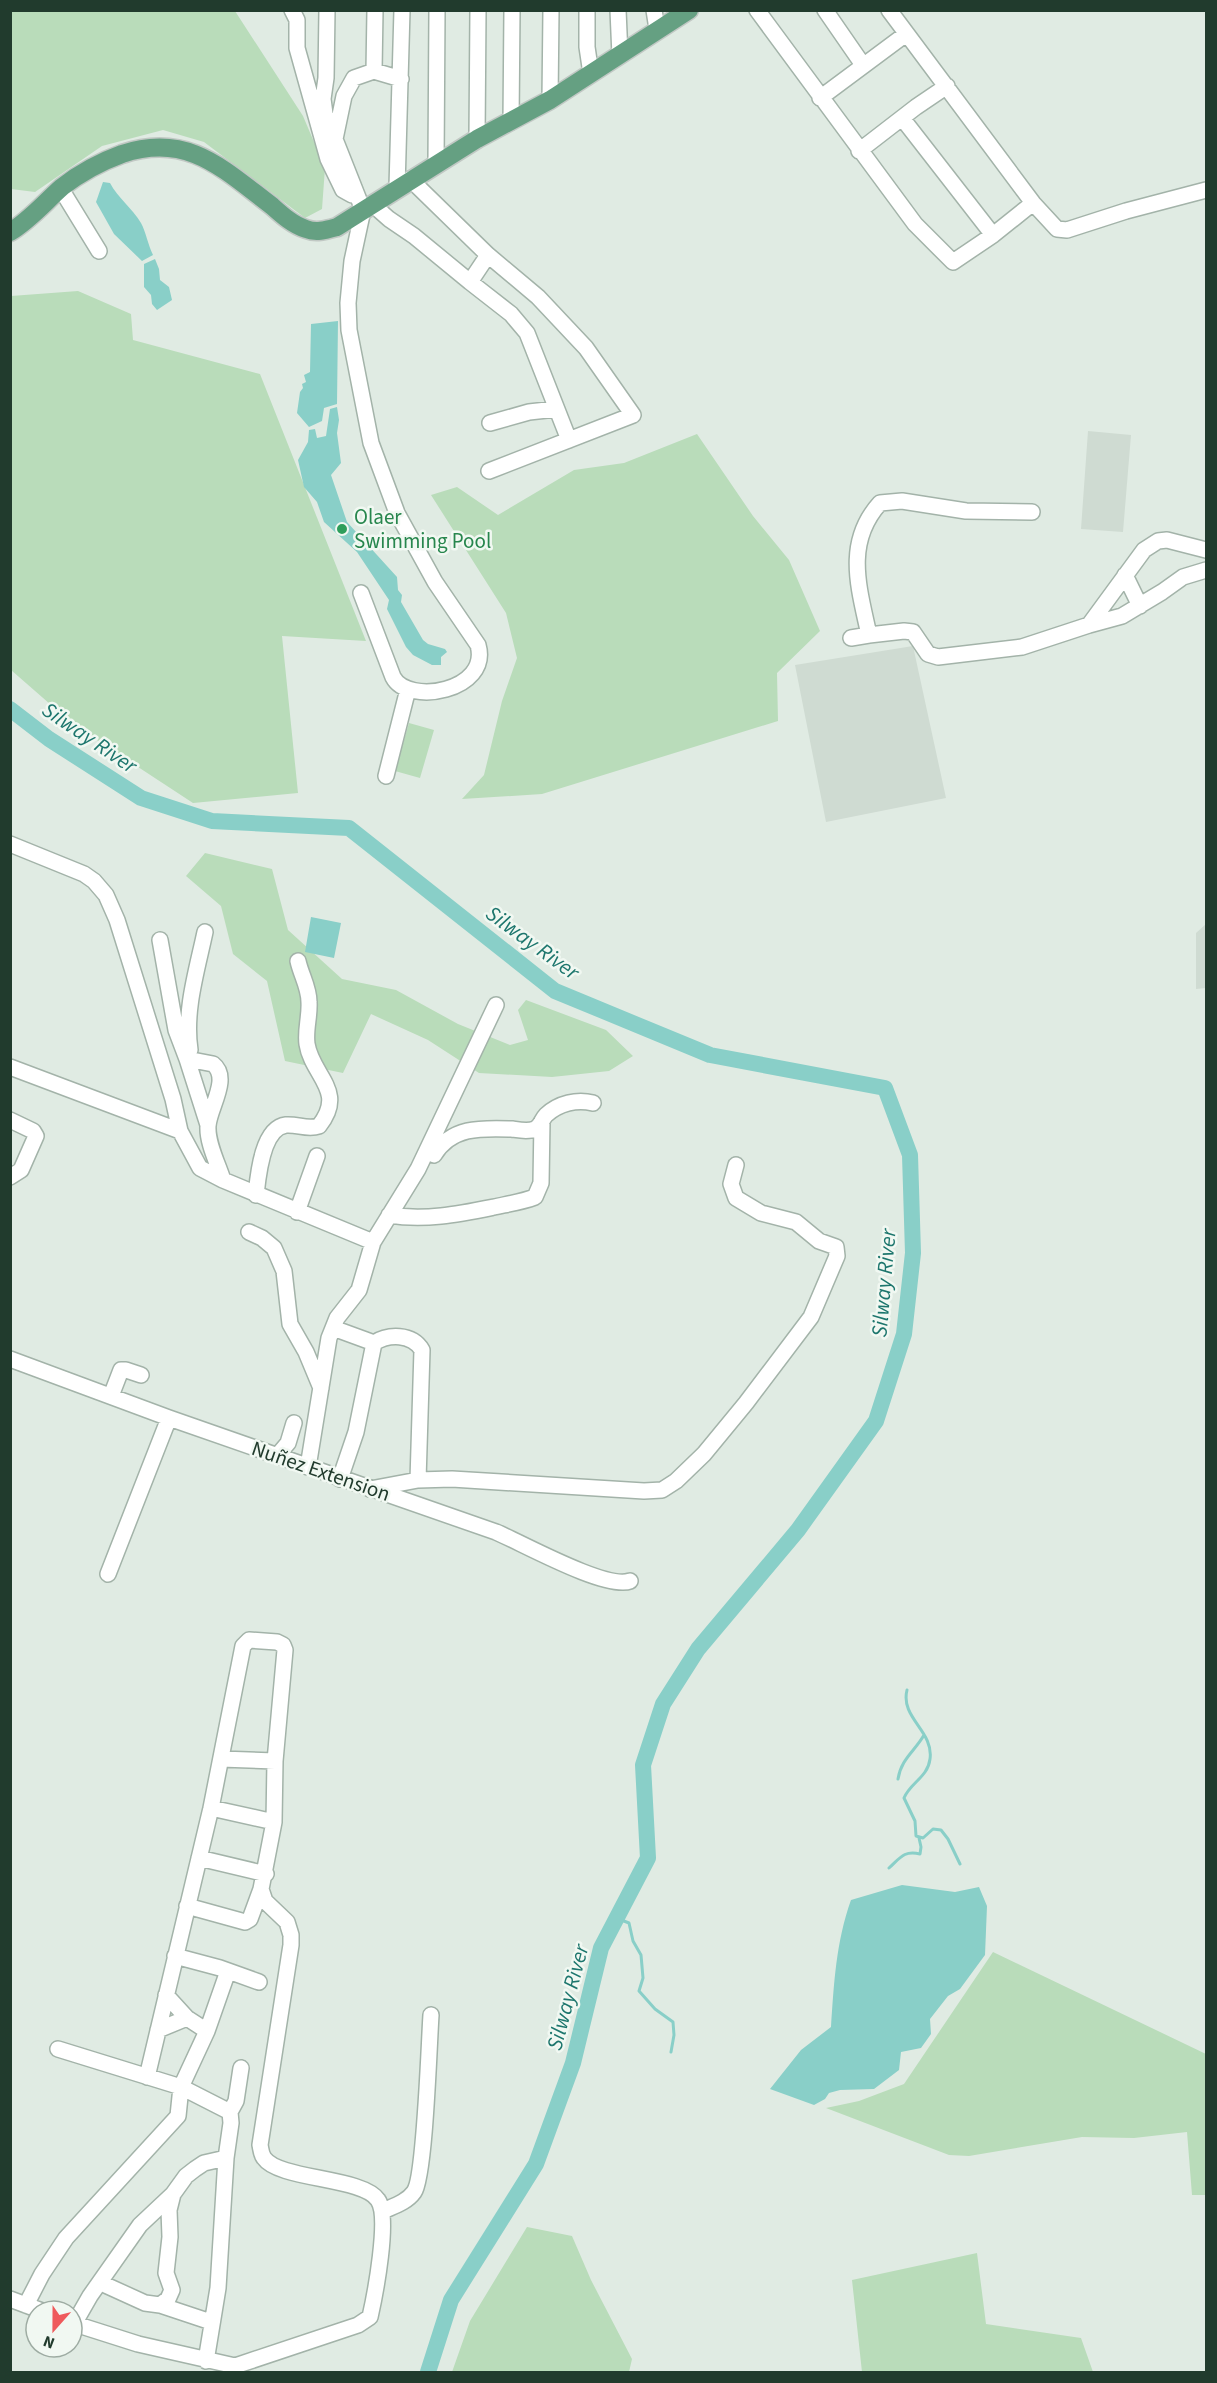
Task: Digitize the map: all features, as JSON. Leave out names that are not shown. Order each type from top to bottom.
[{"type":"main road","points":[[10,232],[87,170],[123,154],[171,147],[195,153],[214,163],[291,222],[307,230],[316,231],[337,226],[364,203],[404,183],[477,139],[550,100],[689,10]]},
{"type":"street","points":[[292,10],[297,20],[297,48],[328,159],[343,190],[414,236],[521,325],[542,367],[569,440]]},
{"type":"street","points":[[327,10],[326,78],[323,99],[325,114],[364,203],[350,270],[348,303],[351,341],[371,443],[398,513],[435,582],[480,652],[476,670],[463,683],[439,690],[408,689],[400,686],[393,677],[361,593]]},
{"type":"street","points":[[374,71],[375,10]]},
{"type":"street","points":[[402,10],[400,79],[404,183],[538,297],[586,348],[625,405],[619,421],[489,471]]},
{"type":"street","points":[[436,163],[437,10]]},
{"type":"street","points":[[477,139],[478,10]]},
{"type":"street","points":[[511,122],[512,10]]},
{"type":"street","points":[[550,100],[551,10]]},
{"type":"street","points":[[587,10],[588,60],[591,74]]},
{"type":"street","points":[[618,10],[620,56]]},
{"type":"street","points":[[654,10],[657,29]]},
{"type":"street","points":[[757,10],[915,224],[953,262],[993,235],[1033,203]]},
{"type":"street","points":[[825,10],[863,64]]},
{"type":"street","points":[[889,10],[1054,228],[1063,230],[1206,190]]},
{"type":"street","points":[[820,98],[906,34]]},
{"type":"street","points":[[326,78],[354,78],[374,71],[400,79]]},
{"type":"street","points":[[335,139],[344,96],[354,78]]},
{"type":"street","points":[[860,151],[947,86]]},
{"type":"street","points":[[902,118],[993,235]]},
{"type":"street","points":[[61,189],[99,251]]},
{"type":"street","points":[[470,282],[488,255]]},
{"type":"street","points":[[490,423],[529,412],[556,409]]},
{"type":"street","points":[[869,635],[856,564],[860,533],[868,516],[880,503],[902,501],[966,511],[1032,512]]},
{"type":"street","points":[[1089,625],[1144,550],[1158,541],[1174,541],[1206,550]]},
{"type":"street","points":[[851,638],[904,631],[913,632],[928,654],[938,657],[1022,647],[1122,616],[1183,577],[1206,570]]},
{"type":"street","points":[[1125,575],[1140,606]]},
{"type":"street","points":[[386,776],[408,689]]},
{"type":"street","points":[[10,844],[84,874],[94,881],[110,903],[173,1099],[180,1131],[200,1168],[256,1195],[373,1242]]},
{"type":"street","points":[[189,1059],[188,1023],[205,932]]},
{"type":"street","points":[[160,940],[176,1030],[189,1059],[223,1180]]},
{"type":"street","points":[[256,1195],[265,1148],[271,1134],[287,1125],[311,1128],[319,1126],[329,1109],[328,1087],[307,1045],[309,1001],[307,985],[298,961]]},
{"type":"street","points":[[308,1467],[329,1338],[337,1318],[359,1290],[373,1242],[392,1215],[418,1169],[496,1005]]},
{"type":"street","points":[[189,1059],[213,1064],[219,1072],[218,1089],[208,1125]]},
{"type":"street","points":[[10,1067],[180,1131]]},
{"type":"street","points":[[392,1215],[406,1202],[444,1140],[456,1134],[474,1130],[530,1130],[539,1126],[552,1111],[566,1103],[593,1103]]},
{"type":"street","points":[[10,1120],[33,1131],[36,1136],[21,1170],[10,1177]]},
{"type":"street","points":[[392,1215],[434,1217],[535,1197],[541,1183],[542,1121]]},
{"type":"street","points":[[297,1212],[317,1156]]},
{"type":"street","points":[[370,1489],[418,1480],[511,1482],[644,1491],[662,1490],[676,1481],[704,1454],[746,1403],[811,1317],[837,1256],[836,1247],[814,1238],[796,1221],[761,1214],[736,1198],[731,1184],[735,1165]]},
{"type":"street","points":[[249,1232],[262,1238],[274,1248],[284,1272],[290,1324],[306,1352],[321,1388]]},
{"type":"street","points":[[333,1328],[374,1343],[387,1336],[395,1336],[416,1343],[422,1350],[418,1480]]},
{"type":"street","points":[[340,1479],[356,1432],[374,1343]]},
{"type":"street","name":"Nuñez Extension","points":[[10,1359],[340,1479],[496,1532],[574,1568],[616,1581],[630,1581]]},
{"type":"street","points":[[111,1396],[121,1370],[141,1375]]},
{"type":"street","points":[[108,1574],[169,1418]]},
{"type":"street","points":[[277,1456],[288,1443],[294,1423]]},
{"type":"street","points":[[147,2077],[175,1956],[187,1906],[199,1858],[211,1808],[243,1646],[249,1640],[277,1642],[285,1648],[275,1761],[274,1822],[266,1874],[261,1889],[250,1919],[245,1922],[187,1906]]},
{"type":"street","points":[[221,1760],[275,1761]]},
{"type":"street","points":[[211,1808],[274,1822]]},
{"type":"street","points":[[199,1858],[266,1874]]},
{"type":"street","points":[[84,2327],[227,2369],[358,2325],[370,2317],[379,2260],[383,2211],[378,2200],[364,2190],[287,2170],[264,2159],[261,2152],[260,2145],[291,1935],[287,1922],[269,1905],[261,1889]]},
{"type":"street","points":[[175,1956],[259,1982]]},
{"type":"street","points":[[29,2299],[42,2274],[66,2238],[178,2116],[181,2087],[207,2031],[228,1971]]},
{"type":"street","points":[[166,1995],[187,2018],[207,2031]]},
{"type":"street","points":[[383,2211],[404,2202],[416,2190],[422,2152],[430,2015]]},
{"type":"street","points":[[158,2030],[187,2018]]},
{"type":"street","points":[[58,2049],[181,2087],[230,2112]]},
{"type":"street","points":[[206,2361],[218,2288],[230,2112],[236,2101],[241,2068]]},
{"type":"street","points":[[84,2307],[140,2225],[173,2194],[186,2176],[204,2163],[226,2158]]},
{"type":"street","points":[[160,2305],[168,2300],[171,2290],[166,2273],[170,2237],[169,2210],[173,2194]]},
{"type":"street","points":[[101,2283],[145,2303],[160,2305],[211,2322]]},
{"type":"shaded area","points":[[1088,431],[1131,435],[1123,532],[1081,529]]},
{"type":"shaded area","points":[[913,646],[946,798],[826,822],[795,665]]},
{"type":"shaded area","points":[[1206,924],[1206,988],[1196,989],[1196,933]]},
{"type":"green space","points":[[10,11],[235,11],[303,116],[325,168],[322,209],[305,218],[204,142],[163,130],[102,146],[35,192],[11,189]]},
{"type":"green space","points":[[78,291],[131,314],[133,340],[260,374],[366,641],[282,636],[298,793],[193,803],[74,725],[11,670],[11,296]]},
{"type":"green space","points":[[697,434],[753,516],[789,560],[820,631],[777,673],[778,721],[542,794],[462,799],[484,775],[502,701],[517,658],[506,613],[431,495],[457,487],[498,515],[574,470],[624,463]]},
{"type":"green space","points":[[409,723],[434,730],[420,778],[395,771]]},
{"type":"green space","points":[[205,853],[272,869],[288,930],[342,979],[396,990],[458,1024],[510,1045],[528,1040],[518,1010],[526,1000],[606,1030],[633,1056],[609,1071],[552,1077],[479,1073],[428,1040],[371,1014],[343,1073],[285,1061],[267,981],[233,954],[221,906],[186,876]]},
{"type":"green space","points":[[993,1952],[1206,2054],[1206,2195],[1192,2195],[1187,2132],[1134,2138],[1082,2137],[969,2156],[949,2155],[826,2108],[859,2101],[904,2084]]},
{"type":"green space","points":[[527,2227],[572,2236],[591,2280],[632,2359],[629,2372],[452,2372],[470,2321]]},
{"type":"green space","points":[[977,2253],[986,2324],[1081,2338],[1093,2372],[862,2372],[852,2280]]},
{"type":"water","points":[[103,182],[110,183],[137,218],[143,227],[153,255],[142,261],[114,234],[96,202]]},
{"type":"water","points":[[155,259],[160,280],[169,287],[172,300],[157,310],[152,304],[151,295],[144,287],[144,264]]},
{"type":"water","points":[[338,321],[337,404],[324,408],[322,421],[309,427],[297,413],[302,384],[306,382],[304,375],[310,372],[311,324]]},
{"type":"water","name":"Olaer Swimming Pool","points":[[337,407],[339,420],[337,433],[341,463],[331,475],[347,522],[397,577],[398,590],[402,595],[401,602],[423,640],[447,652],[441,657],[441,665],[432,665],[413,655],[406,647],[387,609],[389,600],[357,552],[324,522],[317,502],[304,487],[298,460],[308,442],[309,430],[315,429],[317,438],[326,436],[330,409]]},
{"type":"water","points":[[311,917],[341,923],[334,958],[305,952]]},
{"type":"water","points":[[902,1885],[955,1892],[979,1887],[987,1906],[985,1955],[960,1989],[948,1996],[930,2019],[931,2034],[921,2048],[901,2052],[899,2070],[874,2089],[840,2090],[829,2093],[825,2099],[814,2105],[770,2089],[801,2050],[831,2027],[839,1947],[851,1900]]},
{"type":"waterway","name":"Silway River","points":[[10,709],[49,739],[141,798],[212,821],[349,828],[555,991],[710,1055],[885,1088],[910,1155],[913,1253],[904,1334],[876,1421],[798,1530],[698,1649],[663,1704],[643,1765],[648,1858],[601,1948],[573,2063],[536,2164],[451,2300],[428,2372]]},
{"type":"waterway","points":[[907,1690],[908,1709],[927,1740],[930,1759],[926,1771],[904,1798],[915,1821],[916,1836],[923,1838],[933,1829],[941,1830],[960,1864]]},
{"type":"waterway","points":[[898,1779],[905,1761],[924,1735]]},
{"type":"waterway","points":[[889,1868],[906,1854],[920,1854],[919,1838]]},
{"type":"waterway","points":[[611,1916],[629,1923],[633,1941],[641,1955],[643,1978],[639,1991],[655,2009],[673,2022],[674,2035],[671,2052]]},
{"type":"place","name":"Olaer Swimming Pool","points":[[342,529]]}]
